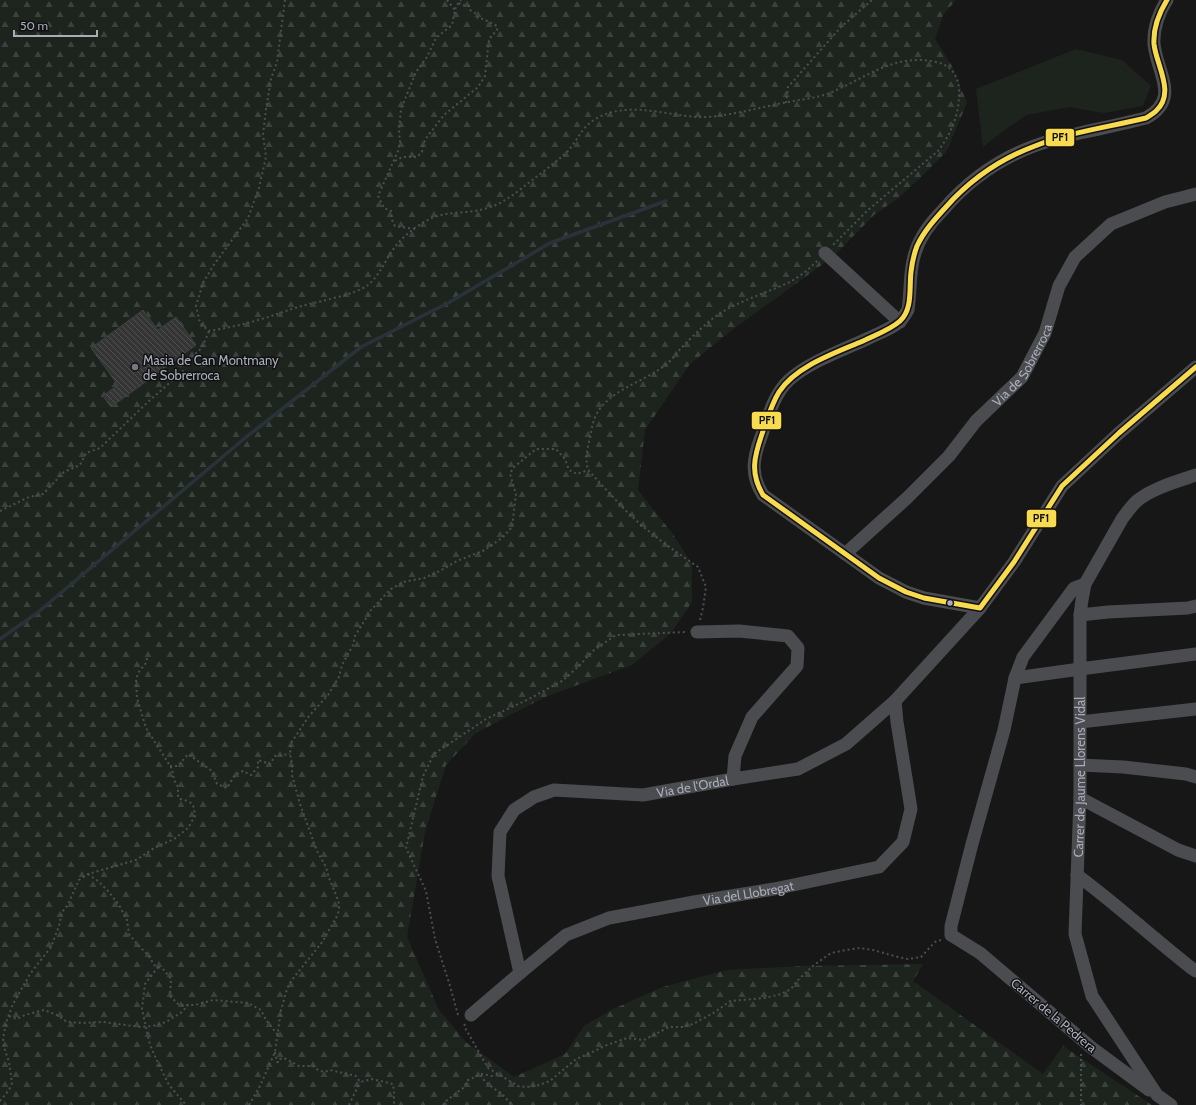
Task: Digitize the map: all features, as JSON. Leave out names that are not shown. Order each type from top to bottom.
[{"type":"street","points":[[980,608],[924,598],[906,592],[879,578],[763,495],[755,476],[755,452],[775,400],[789,380],[804,369],[900,322],[908,310],[913,260],[922,235],[951,201],[970,183],[1015,154],[1033,146],[1146,118],[1155,113],[1162,104],[1165,93],[1154,38],[1157,19],[1167,0]]},
{"type":"street","name":"Via de Sobrerroca","points":[[845,554],[907,498],[949,456],[976,421],[1022,377],[1045,333],[1059,286],[1075,257],[1111,224],[1165,202],[1196,194]]},
{"type":"street","points":[[825,252],[900,322]]},
{"type":"street","name":"Via de l'Ordal","points":[[520,973],[498,876],[500,832],[514,810],[534,797],[554,790],[643,795],[798,769],[846,744],[895,701],[980,608],[1014,562],[1062,486],[1119,433],[1196,366]]},
{"type":"street","name":"Carrer de Jaume Llorens Vidal","points":[[1171,1105],[1157,1095],[1092,996],[1075,934],[1080,798],[1080,615],[1085,584],[1129,509],[1139,499],[1196,475]]},
{"type":"street","points":[[951,935],[951,926],[1004,730],[1015,678],[1023,656],[1074,588],[1085,584]]},
{"type":"street","points":[[1080,615],[1188,608],[1196,606]]},
{"type":"street","points":[[697,632],[739,631],[788,636],[798,648],[797,666],[752,717],[735,756],[733,779]]},
{"type":"street","points":[[1015,678],[1080,668],[1196,654]]},
{"type":"street","name":"Via del Llobregat","points":[[467,1020],[566,935],[609,918],[774,889],[879,867],[903,842],[911,809],[895,701]]},
{"type":"street","points":[[1080,722],[1196,709]]},
{"type":"street","points":[[1080,765],[1123,767],[1186,774],[1196,777]]},
{"type":"street","points":[[1080,798],[1178,850],[1196,856]]},
{"type":"street","points":[[1077,875],[1099,891],[1154,938],[1196,971]]},
{"type":"street","name":"Carrer de la Pedrera","points":[[951,935],[980,953],[1081,1038],[1157,1095]]},
{"type":"path","points":[[209,331],[200,323],[196,306],[203,282],[217,260],[248,218],[259,188],[266,157],[263,135],[266,109],[271,79],[277,62],[285,0]]},
{"type":"path","points":[[447,0],[455,10]]},
{"type":"path","points":[[415,229],[395,226],[392,220],[392,211],[384,208],[378,196],[394,161],[400,142],[399,130],[401,109],[407,92],[416,72],[436,38],[452,25],[456,6],[461,0]]},
{"type":"path","points":[[786,102],[788,87],[837,32],[872,0]]},
{"type":"path","points":[[394,161],[402,157],[417,157],[422,152],[427,137],[444,115],[478,87],[485,76],[489,39],[497,30],[497,26],[478,18],[475,13],[470,10],[469,6],[461,5],[459,3]]},
{"type":"path","points":[[209,331],[261,320],[285,310],[355,292],[368,285],[377,276],[394,249],[403,238],[425,221],[437,215],[480,210],[504,201],[543,172],[568,150],[581,131],[589,124],[608,113],[644,110],[697,117],[711,117],[750,111],[786,102],[807,100],[832,92],[884,67],[907,60],[924,60],[942,63],[953,71],[959,84],[958,111],[951,128],[938,151],[868,210],[807,270],[795,279],[783,285],[723,311],[684,344],[668,363],[643,380],[616,394],[606,402],[592,424],[586,463],[588,470],[641,525],[698,567],[706,587],[697,632],[616,635],[594,650],[562,681],[529,699],[486,719],[434,754],[423,776],[406,848],[426,891],[435,939],[459,1015],[467,1020],[488,1068],[518,1086],[536,1086],[550,1081],[576,1059],[586,1056],[607,1045],[627,1038],[644,1040],[670,1027],[682,1027],[693,1024],[715,1012],[730,1000],[765,998],[781,994],[791,989],[797,981],[814,965],[831,953],[860,948],[908,959],[921,957],[935,942],[951,935]]},
{"type":"path","points":[[0,511],[29,497],[43,494],[64,472],[80,465],[86,453],[100,448],[183,371],[181,366],[202,348],[209,331]]},
{"type":"path","points":[[249,1105],[260,1086],[275,1052],[281,1010],[287,989],[291,981],[323,941],[339,910],[336,895],[326,866],[317,851],[300,804],[292,775],[290,754],[291,743],[309,716],[328,695],[339,677],[342,665],[353,644],[355,636],[371,610],[391,589],[403,582],[424,578],[457,561],[485,550],[503,537],[512,527],[516,494],[510,474],[513,468],[536,449],[556,449],[565,459],[569,470],[577,474],[588,470]]},
{"type":"path","points":[[0,1101],[9,1090],[12,1083],[3,1038],[12,1004],[30,974],[51,947],[59,926],[62,912],[67,906],[79,880],[88,874],[136,860],[154,848],[174,839],[188,828],[194,816],[192,804],[188,801],[180,800],[178,797],[178,786],[174,780],[172,770],[146,728],[137,698],[136,680],[138,673],[146,663],[147,658]]},
{"type":"path","points":[[170,766],[178,766],[188,754],[212,771],[217,784],[227,788],[235,775],[243,771],[252,775],[258,767],[258,760],[270,764],[275,756],[290,754]]},
{"type":"path","points":[[88,874],[109,892],[119,905],[127,920],[129,934],[149,956],[154,965],[164,970],[171,979],[170,996],[179,1005],[195,1005],[213,1000],[248,1002],[261,1010],[266,1020],[278,1035]]},
{"type":"path","points":[[158,967],[145,984],[142,1009],[150,1045],[158,1063],[169,1086],[186,1105]]},
{"type":"path","points":[[9,1016],[17,1019],[25,1015],[44,1010],[57,1015],[67,1022],[103,1022],[140,1027],[153,1026],[166,1022],[182,1012],[188,1005]]},
{"type":"path","points":[[1081,1038],[1081,1105]]},
{"type":"path","points":[[275,1052],[277,1062],[284,1058],[299,1066],[313,1066],[324,1072],[330,1070],[356,1076],[360,1082]]},
{"type":"path","points":[[443,1105],[463,1088],[468,1080],[481,1075],[500,1075]]},
{"type":"path","points":[[481,1075],[485,1082],[503,1095],[512,1105]]},
{"type":"path","points":[[360,1082],[372,1079],[393,1084],[394,1105]]},
{"type":"path","points":[[349,1105],[360,1082]]},
{"type":"green space","points":[[0,0],[956,0],[943,15],[935,39],[952,66],[967,103],[946,152],[897,199],[874,215],[834,256],[732,330],[690,364],[645,430],[638,490],[672,533],[692,564],[692,602],[671,633],[632,665],[545,697],[476,733],[446,765],[425,832],[407,937],[439,1010],[467,1043],[514,1077],[565,1054],[584,1026],[613,1009],[663,987],[727,970],[803,966],[923,964],[913,981],[1043,1074],[1063,1046],[1152,1105],[0,1105]]},
{"type":"green space","points":[[1076,49],[1122,60],[1151,86],[1143,106],[1103,113],[1069,107],[1027,115],[983,147],[976,89]]},
{"type":"building","name":"Masia de Can Montmany de Sobrerroca","points":[[143,310],[158,330],[176,317],[196,345],[111,407],[103,396],[118,385],[91,348]]},
{"type":"waterway","points":[[0,639],[37,613],[245,438],[361,347],[448,303],[550,243],[666,201]]},
{"type":"transit line","name":"PF1","points":[[1167,0],[1161,10],[1154,32],[1155,52],[1165,87],[1162,104],[1156,111],[1146,118],[1076,133],[1048,141],[1022,151],[986,171],[955,197],[923,235],[917,246],[911,269],[909,304],[907,311],[900,321],[882,332],[817,361],[795,375],[779,392],[769,413],[759,442],[755,458],[756,479],[763,495],[879,578],[906,592],[924,598],[980,608],[1014,562],[1062,486],[1119,433],[1196,367]]},
{"type":"place","name":"Masia de Can Montmany de Sobrerroca","points":[[135,367]]}]
